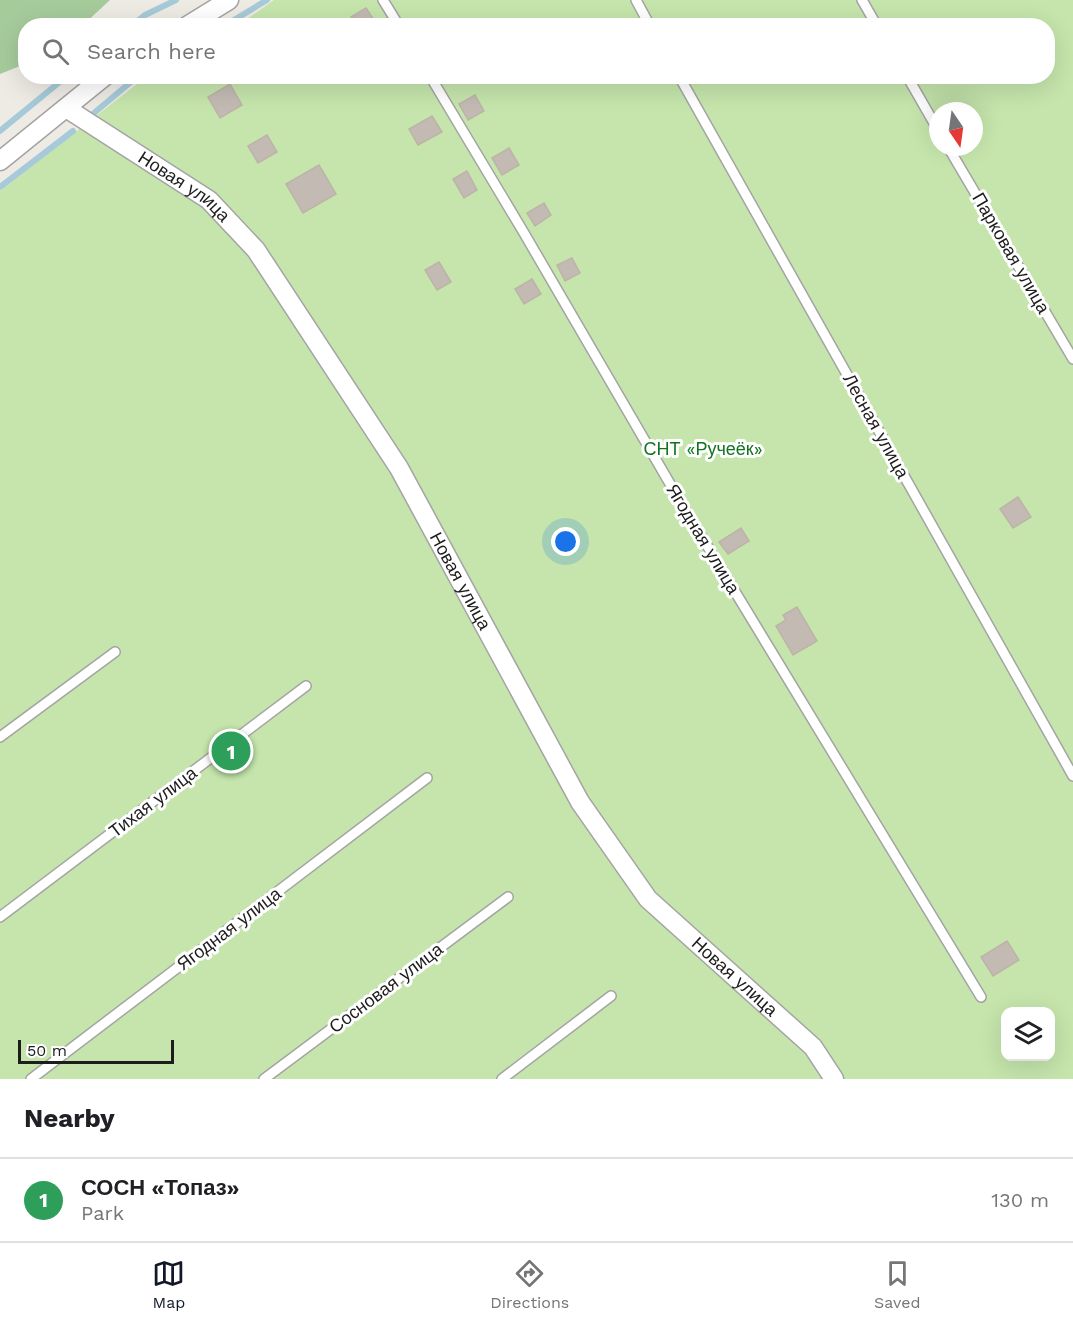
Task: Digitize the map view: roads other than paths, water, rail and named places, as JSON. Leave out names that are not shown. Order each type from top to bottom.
[{"type":"street","points":[[200,18],[229,0]]},
{"type":"street","points":[[0,161],[95,84]]},
{"type":"street","name":"Новая улица","points":[[66,108],[209,200],[256,250],[399,468],[580,802],[641,890],[648,899],[813,1047],[834,1079]]},
{"type":"lane","points":[[383,0],[394,18]]},
{"type":"lane","points":[[636,0],[646,18]]},
{"type":"lane","points":[[862,0],[872,18]]},
{"type":"lane","name":"Ягодная улица","points":[[435,84],[680,501],[981,997]]},
{"type":"lane","name":"Лесная улица","points":[[684,84],[1073,776]]},
{"type":"lane","points":[[912,84],[929,114]]},
{"type":"lane","name":"Парковая улица","points":[[953,156],[1073,359]]},
{"type":"lane","points":[[0,738],[115,652]]},
{"type":"lane","name":"Тихая улица","points":[[0,917],[306,686]]},
{"type":"lane","name":"Ягодная улица","points":[[31,1079],[427,778]]},
{"type":"lane","name":"Сосновая улица","points":[[264,1079],[508,897]]},
{"type":"lane","points":[[502,1079],[610,996]]},
{"type":"waterway","points":[[141,18],[176,0]]},
{"type":"waterway","points":[[237,18],[267,0]]},
{"type":"waterway","points":[[0,131],[57,84]]},
{"type":"waterway","points":[[94,113],[128,84]]},
{"type":"waterway","points":[[0,187],[73,131]]},
{"type":"place","name":"СОСН «Топаз»","points":[[231,751]]},
{"type":"park label","name":"СНТ «Ручеёк»","points":[[703,449]]}]
